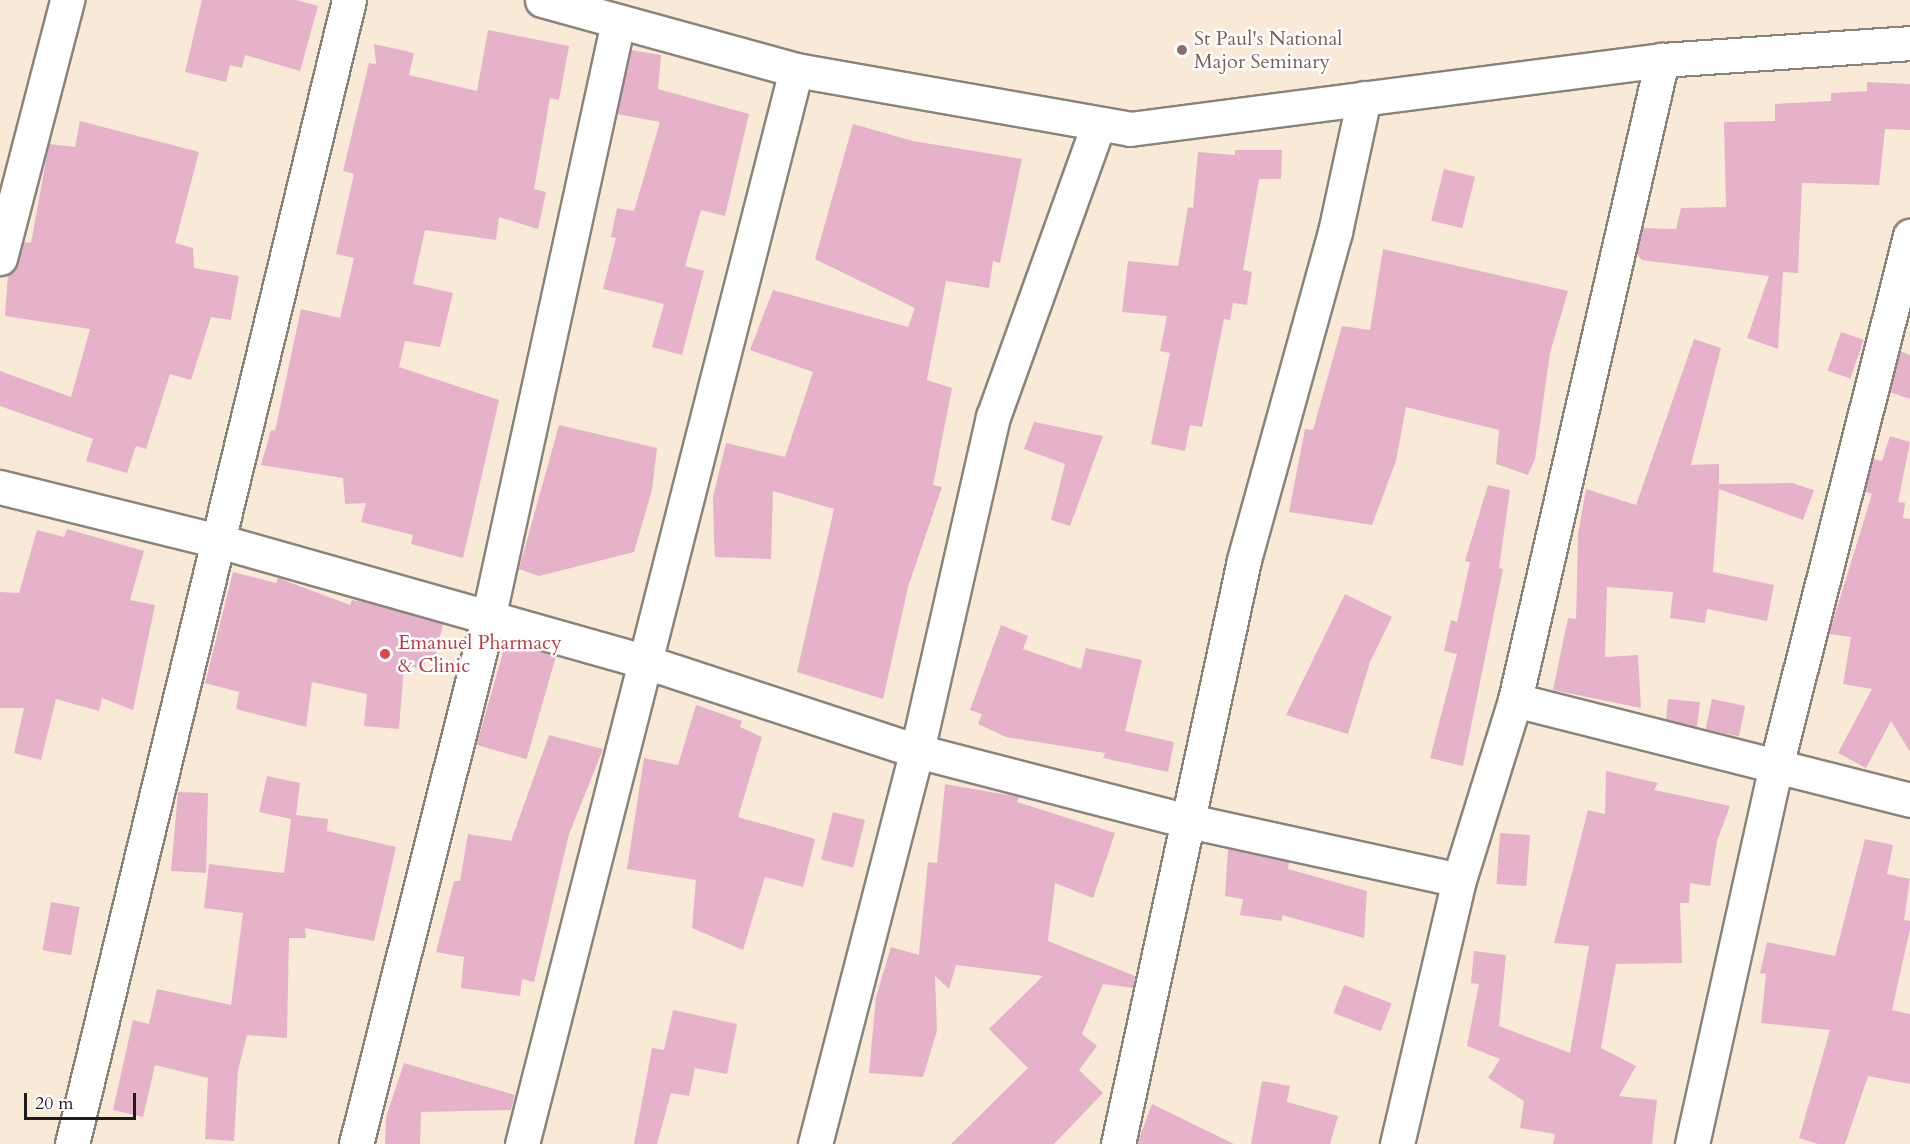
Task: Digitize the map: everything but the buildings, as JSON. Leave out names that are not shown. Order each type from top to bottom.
[{"type":"street","points":[[0,258],[67,0]]},
{"type":"street","points":[[72,1144],[349,0]]},
{"type":"street","points":[[542,0],[796,70],[1131,129],[1662,60],[1910,43]]},
{"type":"street","points":[[356,1144],[488,619],[618,22]]},
{"type":"street","points":[[1397,1144],[1459,880],[1515,700],[1662,60]]},
{"type":"street","points":[[522,1144],[796,70]]},
{"type":"street","points":[[1118,1144],[1184,820],[1244,560],[1335,232],[1364,98]]},
{"type":"street","points":[[815,1144],[917,751],[993,417],[1098,125]]},
{"type":"street","points":[[1692,1144],[1776,766],[1910,236]]},
{"type":"street","points":[[0,487],[219,541],[646,662],[917,751],[1184,820],[1459,880]]},
{"type":"street","points":[[1515,700],[1910,800]]},
{"type":"place","name":"St Paul's National Major Seminary","points":[[1182,50]]},
{"type":"place","name":"Emanuel Pharmacy & Clinic","points":[[385,654]]}]
